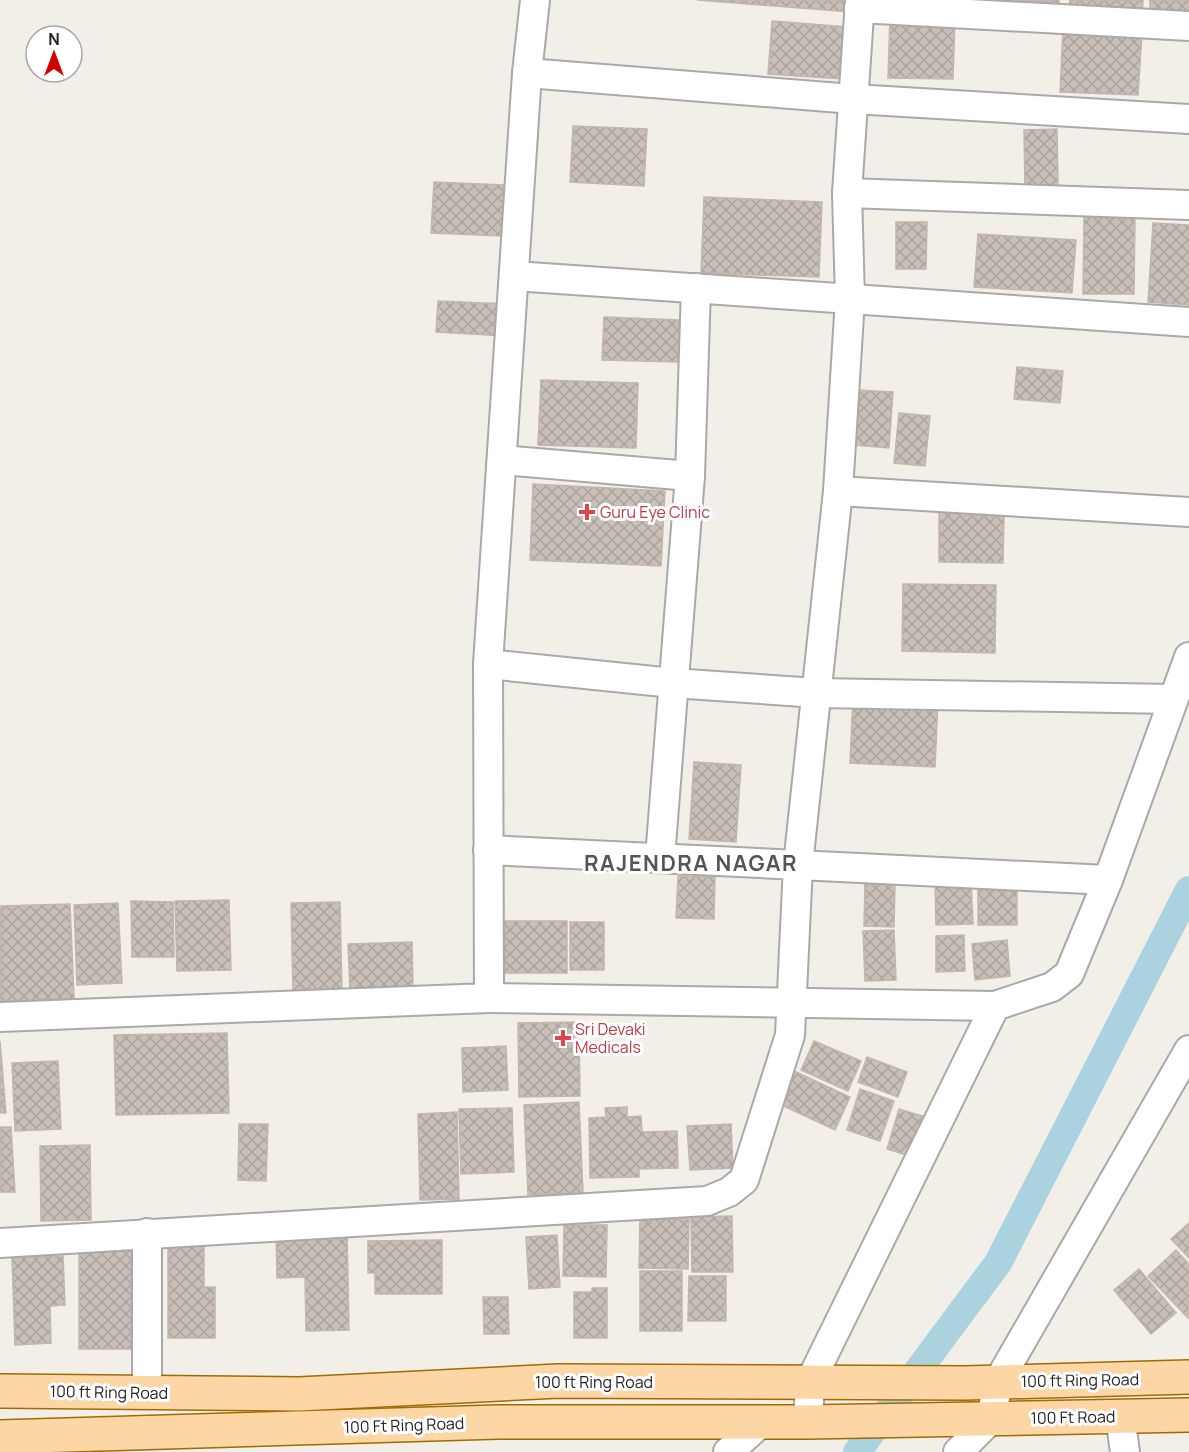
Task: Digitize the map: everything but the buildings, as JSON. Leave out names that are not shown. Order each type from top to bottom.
[{"type":"main road","name":"100 ft Ring Road","points":[[0,1391],[299,1394],[558,1381],[965,1383],[1189,1377]]},
{"type":"main road","name":"100 Ft Road","points":[[808,1422],[1189,1415]]},
{"type":"main road","name":"100 Ft Ring Road","points":[[0,1437],[498,1422],[808,1422]]},
{"type":"street","points":[[489,998],[488,664],[527,74],[535,0]]},
{"type":"street","points":[[0,1243],[707,1201],[729,1192],[744,1180],[790,1035],[798,865],[838,491],[850,299],[847,193],[859,4],[1189,26]]},
{"type":"street","points":[[527,74],[853,99],[1189,119]]},
{"type":"street","points":[[847,193],[1189,205]]},
{"type":"street","points":[[514,276],[1189,322]]},
{"type":"street","points":[[660,858],[690,476],[696,288]]},
{"type":"street","points":[[502,460],[690,476]]},
{"type":"street","points":[[838,491],[1189,512]]},
{"type":"street","points":[[0,1017],[489,998],[995,1006],[1052,987],[1069,974],[1108,880],[1189,657]]},
{"type":"street","points":[[488,664],[673,683],[817,693],[1173,699]]},
{"type":"street","points":[[488,850],[1108,880]]},
{"type":"street","points":[[808,1422],[824,1382],[995,1006]]},
{"type":"street","points":[[958,1452],[991,1419],[998,1382],[1189,1050]]},
{"type":"street","points":[[147,1233],[147,1392]]},
{"type":"street","points":[[1120,1416],[1125,1452]]},
{"type":"street","points":[[728,1452],[762,1422]]},
{"type":"street","points":[[0,1437],[0,1452]]},
{"type":"waterway","points":[[857,1452],[998,1263],[1189,890]]},
{"type":"place","name":"Guru Eye Clinic","points":[[587,512]]},
{"type":"place","name":"Sri Devaki Medicals","points":[[563,1038]]},
{"type":"district","name":"RAJENDRA NAGAR","points":[[691,863]]}]
